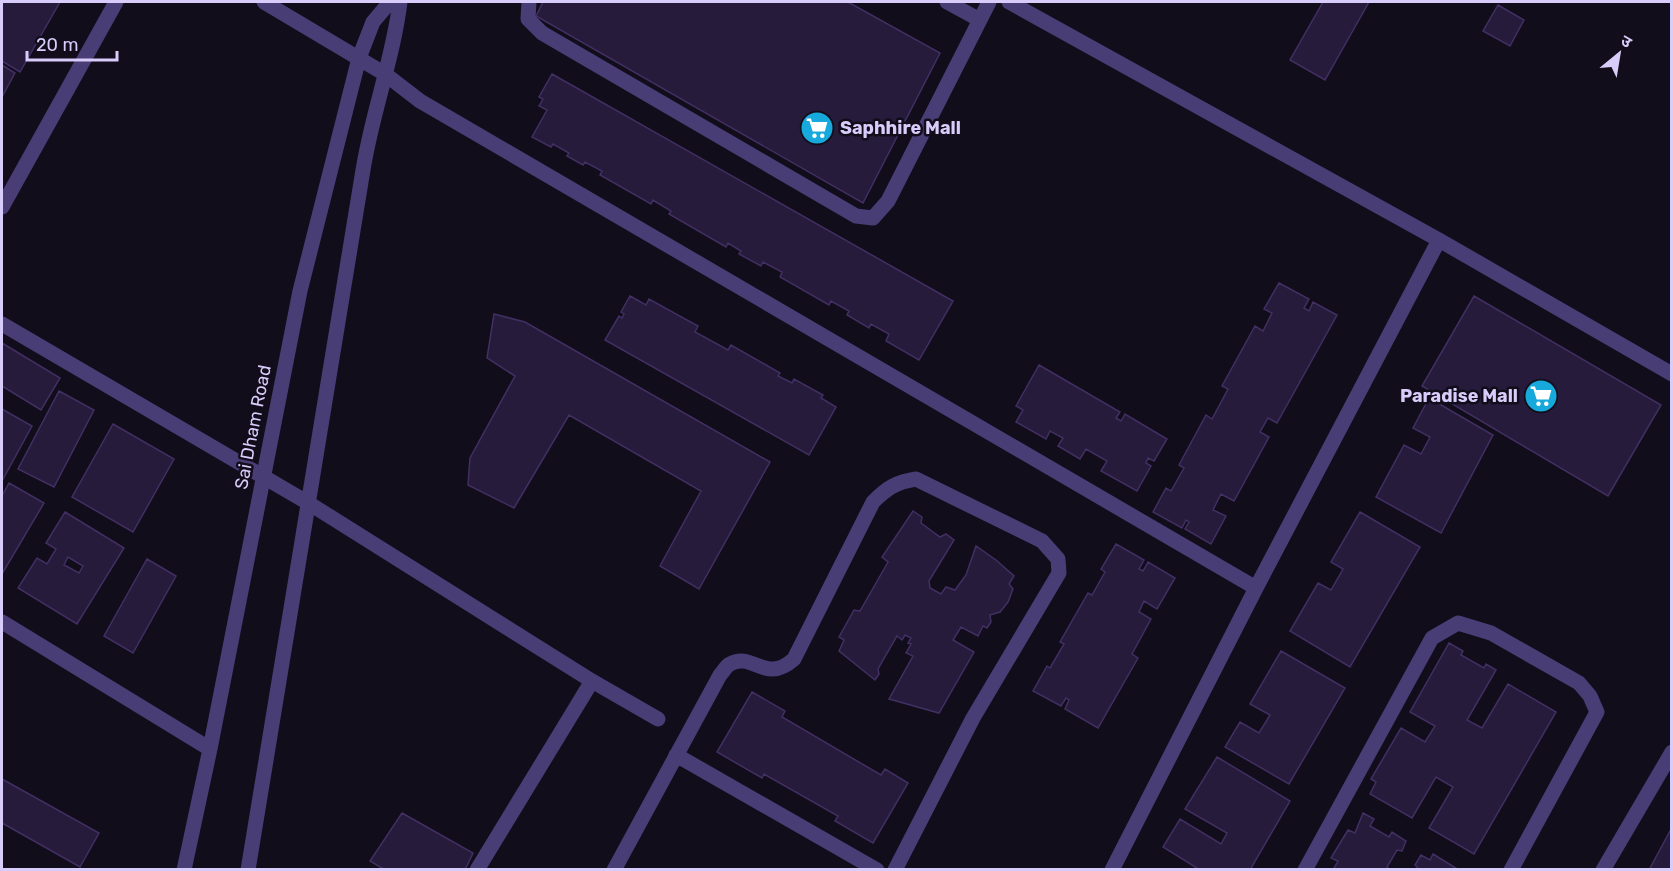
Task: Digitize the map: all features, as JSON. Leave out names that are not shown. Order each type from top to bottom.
[{"type":"street","points":[[2,207],[116,2]]},
{"type":"street","points":[[264,2],[385,74],[420,101],[1256,588]]},
{"type":"street","name":"Sai Dham Road","points":[[184,870],[300,291],[359,58],[373,22],[390,2]]},
{"type":"street","points":[[248,870],[310,504],[368,137],[396,31],[400,2]]},
{"type":"street","points":[[529,2],[528,19],[542,33],[855,216],[873,218],[888,201],[989,2]]},
{"type":"street","points":[[947,2],[980,20]]},
{"type":"street","points":[[1009,2],[1438,240],[1671,374]]},
{"type":"street","points":[[1112,870],[1438,240]]},
{"type":"street","points":[[2,324],[310,504],[592,681],[658,719]]},
{"type":"street","points":[[614,869],[720,675],[729,664],[742,661],[773,670],[785,668],[794,659],[873,502],[886,490],[901,482],[916,479],[1042,541],[1058,559],[1059,573],[973,718],[895,870]]},
{"type":"street","points":[[2,622],[210,748]]},
{"type":"street","points":[[1305,870],[1432,638],[1458,623],[1491,633],[1580,683],[1590,696],[1597,712],[1510,870]]},
{"type":"street","points":[[477,870],[592,681]]},
{"type":"street","points":[[1604,870],[1671,752]]},
{"type":"street","points":[[676,755],[877,870]]},
{"type":"building","points":[[2,2],[60,2],[20,72],[2,61]]},
{"type":"building","name":"Saphhire Mall","points":[[543,2],[848,2],[940,53],[863,203],[536,16]]},
{"type":"building","points":[[1323,2],[1369,2],[1325,80],[1290,60]]},
{"type":"building","points":[[1498,5],[1524,20],[1510,46],[1483,31]]},
{"type":"building","points":[[2,65],[15,73],[2,97]]},
{"type":"building","points":[[552,74],[953,301],[919,360],[886,341],[889,334],[871,324],[869,328],[847,315],[849,311],[831,301],[829,305],[780,277],[782,272],[763,262],[761,266],[739,254],[741,251],[728,243],[726,247],[669,214],[671,211],[653,200],[651,204],[600,175],[602,171],[585,162],[583,165],[567,156],[569,153],[553,144],[551,147],[532,137],[547,110],[539,106],[543,99],[539,97]]},
{"type":"building","points":[[1279,283],[1309,299],[1304,308],[1309,311],[1313,302],[1337,315],[1277,423],[1268,418],[1260,432],[1269,437],[1234,501],[1221,494],[1213,510],[1226,516],[1211,544],[1185,529],[1189,522],[1186,520],[1182,528],[1153,512],[1166,488],[1171,491],[1184,468],[1179,465],[1206,415],[1212,419],[1228,389],[1222,386],[1255,326],[1263,331],[1272,313],[1264,309]]},
{"type":"building","points":[[630,296],[646,305],[649,299],[698,326],[695,332],[728,350],[731,345],[780,373],[778,376],[792,383],[794,379],[823,395],[821,398],[836,407],[809,455],[605,340],[619,316],[622,318],[624,314],[621,312]]},
{"type":"building","name":"Paradise Mall","points":[[1474,296],[1661,405],[1608,496],[1422,386]]},
{"type":"building","points":[[494,314],[525,322],[770,462],[699,589],[660,566],[701,491],[569,415],[514,508],[468,485],[470,458],[515,376],[487,358]]},
{"type":"building","points":[[2,343],[60,378],[41,410],[2,386]]},
{"type":"building","points":[[1039,365],[1120,412],[1116,418],[1121,421],[1125,414],[1167,439],[1154,461],[1148,458],[1146,463],[1151,466],[1137,491],[1101,471],[1107,461],[1086,449],[1080,459],[1058,446],[1063,438],[1050,431],[1046,439],[1016,422],[1023,410],[1016,406]]},
{"type":"building","points":[[59,391],[94,410],[54,487],[18,469]]},
{"type":"building","points":[[1429,398],[1493,435],[1441,533],[1376,497],[1404,445],[1421,454],[1430,437],[1413,428]]},
{"type":"building","points":[[2,409],[32,426],[2,481]]},
{"type":"building","points":[[113,424],[174,459],[133,532],[72,497]]},
{"type":"building","points":[[9,483],[44,503],[2,574],[2,496]]},
{"type":"building","points":[[913,511],[922,517],[921,523],[940,537],[946,534],[954,540],[929,581],[930,588],[941,594],[946,587],[955,590],[966,575],[976,546],[1014,576],[1009,584],[1013,589],[1008,602],[1000,612],[990,615],[991,622],[987,628],[983,626],[978,636],[961,627],[953,640],[974,652],[939,713],[889,699],[913,656],[906,653],[911,644],[908,643],[911,638],[905,635],[902,640],[897,636],[878,669],[879,674],[875,680],[839,651],[844,640],[839,637],[854,610],[860,611],[888,562],[882,557]]},
{"type":"building","points":[[65,512],[124,548],[77,624],[18,588],[37,558],[47,564],[56,549],[46,543]],"holes":[[[68,557],[83,566],[79,573],[64,565]]]},
{"type":"building","points":[[1360,512],[1420,547],[1350,667],[1290,631],[1318,583],[1331,590],[1343,569],[1331,562]]},
{"type":"building","points":[[1116,544],[1144,560],[1139,569],[1143,571],[1148,562],[1175,578],[1157,609],[1144,601],[1139,612],[1151,619],[1132,654],[1138,658],[1098,728],[1065,709],[1069,700],[1066,698],[1061,706],[1033,691],[1047,666],[1050,668],[1064,644],[1060,642],[1088,593],[1092,595],[1105,572],[1101,569]]},
{"type":"building","points":[[147,559],[176,576],[133,653],[104,636]]},
{"type":"building","points":[[1449,643],[1463,651],[1461,655],[1484,668],[1486,664],[1496,670],[1467,720],[1482,728],[1508,684],[1556,712],[1474,854],[1429,828],[1453,787],[1436,777],[1412,818],[1370,794],[1376,782],[1371,779],[1401,728],[1425,742],[1435,726],[1410,712]]},
{"type":"building","points":[[1281,651],[1345,688],[1289,784],[1225,747],[1240,722],[1259,733],[1270,715],[1250,704]]},
{"type":"building","points":[[752,692],[785,711],[782,717],[881,775],[885,769],[908,783],[873,843],[835,821],[838,816],[764,774],[762,778],[717,752]]},
{"type":"building","points":[[1217,757],[1290,801],[1250,870],[1200,870],[1163,847],[1180,819],[1221,844],[1227,833],[1185,809]]},
{"type":"building","points":[[2,779],[99,833],[80,867],[2,823]]},
{"type":"building","points":[[402,813],[473,853],[465,870],[385,870],[370,861]]},
{"type":"building","points":[[1363,813],[1374,819],[1370,826],[1389,837],[1392,832],[1406,841],[1402,851],[1397,850],[1387,867],[1391,870],[1333,870],[1338,861],[1331,858],[1348,830],[1355,833]]},
{"type":"building","points":[[1670,831],[1672,832],[1672,870],[1649,870]]},
{"type":"building","points":[[1433,854],[1459,870],[1418,870],[1415,865],[1421,855],[1430,860]]},
{"type":"place","name":"Saphhire Mall","points":[[817,128]]},
{"type":"place","name":"Paradise Mall","points":[[1541,396]]}]
